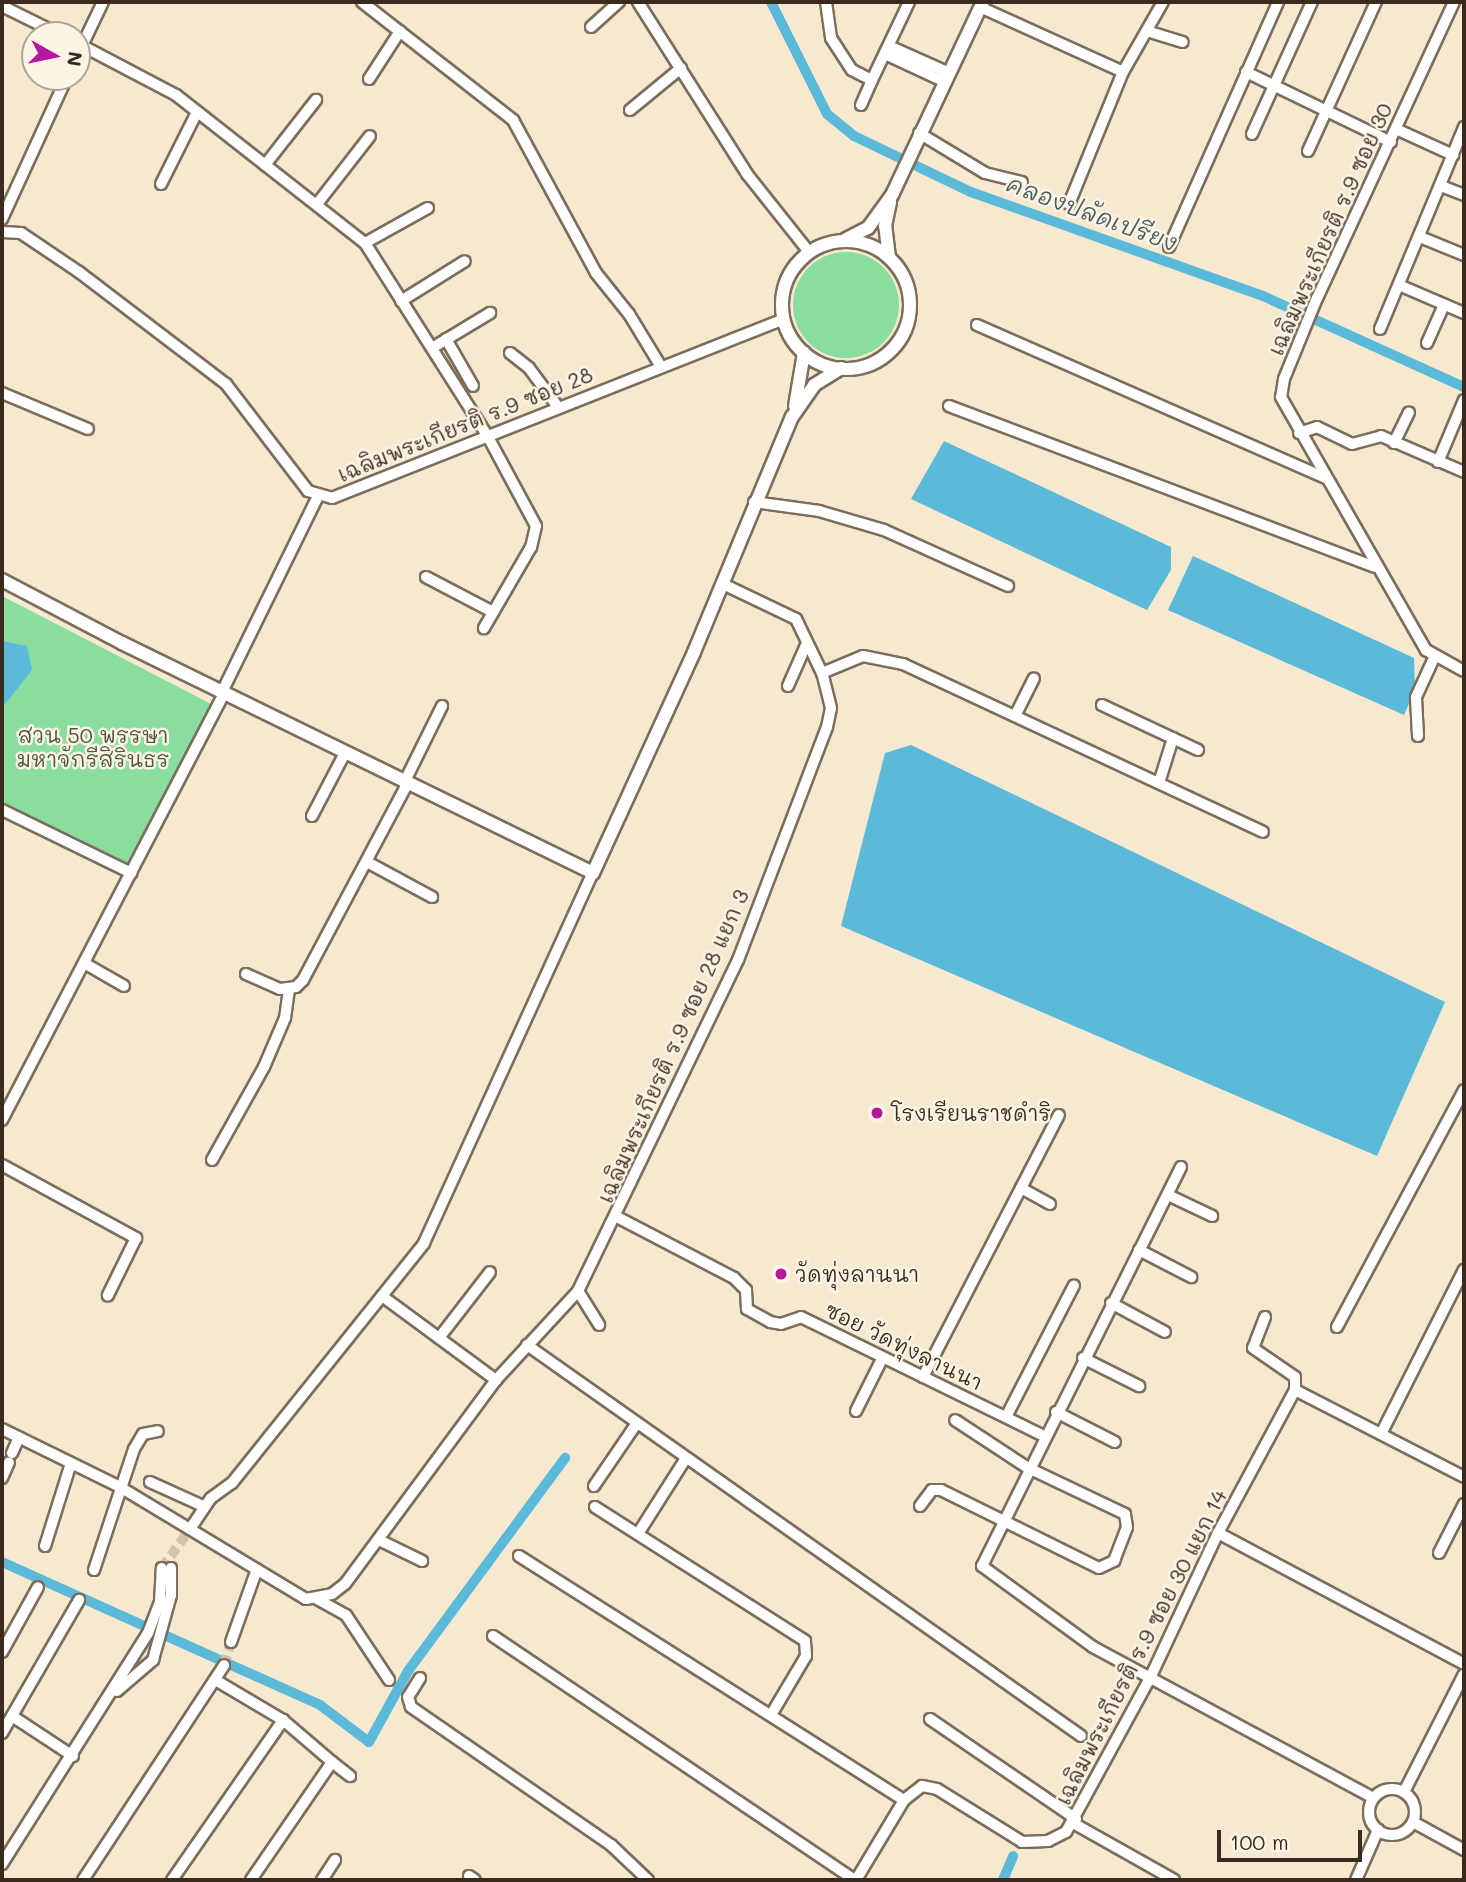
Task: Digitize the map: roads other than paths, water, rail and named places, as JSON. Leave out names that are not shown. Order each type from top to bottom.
[{"type":"main road","points":[[889,257],[885,226],[892,195],[981,4]]},
{"type":"main road","points":[[841,368],[804,353],[784,319],[786,282],[809,252],[868,228],[892,195]]},
{"type":"main road","points":[[2,580],[405,783],[593,873],[723,584],[754,502],[792,417],[814,385],[841,368],[877,360],[904,332],[909,295],[900,271],[889,257],[864,243],[841,241]]},
{"type":"main road","points":[[792,417],[804,353]]},
{"type":"street","points":[[91,23],[103,2]]},
{"type":"street","points":[[362,2],[513,120],[596,273],[629,314],[660,365]]},
{"type":"street","points":[[591,27],[619,2]]},
{"type":"street","points":[[652,2],[641,5],[747,174],[809,252]]},
{"type":"street","points":[[826,2],[831,38],[852,71],[872,80]]},
{"type":"street","points":[[861,105],[909,2]]},
{"type":"street","points":[[1069,204],[1123,72],[1150,32],[1163,2]]},
{"type":"street","points":[[1169,247],[1278,2]]},
{"type":"street","points":[[1252,134],[1312,2]]},
{"type":"street","points":[[1308,151],[1376,2]]},
{"type":"street","name":"เฉลิมพระเกียรติ ร.9 ซอย 30","points":[[1434,658],[1375,568],[1281,397],[1298,342],[1317,298],[1454,2]]},
{"type":"street","points":[[981,4],[1123,72]]},
{"type":"street","points":[[2,6],[33,21]]},
{"type":"street","points":[[369,79],[400,32]]},
{"type":"street","points":[[1150,32],[1182,42]]},
{"type":"street","points":[[91,50],[155,82],[365,243],[487,436],[536,526],[531,547],[484,628]]},
{"type":"street","points":[[887,50],[945,77]]},
{"type":"street","points":[[630,110],[681,68]]},
{"type":"street","points":[[1246,72],[1391,142]]},
{"type":"street","points":[[2,219],[61,91]]},
{"type":"street","points":[[265,165],[316,100]]},
{"type":"street","points":[[161,184],[197,112]]},
{"type":"street","points":[[1396,129],[1453,155]]},
{"type":"street","points":[[1380,329],[1463,132]]},
{"type":"street","points":[[317,204],[370,136]]},
{"type":"street","points":[[917,139],[985,173],[1023,182]]},
{"type":"street","points":[[1441,186],[1464,195]]},
{"type":"street","points":[[365,243],[428,208]]},
{"type":"street","name":"เฉลิมพระเกียรติ ร.9 ซอย 28","points":[[2,232],[21,233],[44,248],[226,384],[299,480],[318,496],[341,496],[660,365],[784,319]]},
{"type":"street","points":[[1420,237],[1464,255]]},
{"type":"street","points":[[401,301],[464,261]]},
{"type":"street","points":[[1399,285],[1464,313]]},
{"type":"street","points":[[1427,343],[1444,305]]},
{"type":"street","points":[[432,348],[490,313]]},
{"type":"street","points":[[978,325],[1325,478]]},
{"type":"street","points":[[446,339],[473,386]]},
{"type":"street","points":[[510,353],[529,368],[558,407]]},
{"type":"street","points":[[2,393],[88,429]]},
{"type":"street","points":[[1438,462],[1464,400]]},
{"type":"street","points":[[949,406],[1375,568]]},
{"type":"street","points":[[1394,443],[1409,412]]},
{"type":"street","points":[[1299,433],[1317,427],[1352,444],[1381,436],[1464,472]]},
{"type":"street","points":[[2,1120],[223,692],[318,496]]},
{"type":"street","points":[[754,502],[819,511],[884,530],[1008,586]]},
{"type":"street","points":[[426,577],[493,612]]},
{"type":"street","name":"เฉลิมพระเกียรติ ร.9 ซอย 28 แยก 3","points":[[317,1599],[345,1584],[496,1380],[578,1291],[617,1217],[738,960],[827,727],[831,708],[822,673],[796,619],[723,584]]},
{"type":"street","points":[[788,686],[807,643]]},
{"type":"street","points":[[822,673],[854,658],[885,658],[1263,832]]},
{"type":"street","points":[[1418,736],[1416,697],[1434,658],[1464,671]]},
{"type":"street","points":[[1015,716],[1034,678]]},
{"type":"street","points":[[1102,705],[1198,750]]},
{"type":"street","points":[[212,1160],[264,1067],[285,1018],[289,989],[311,967],[367,862],[442,706]]},
{"type":"street","points":[[1159,783],[1170,760],[1173,738]]},
{"type":"street","points":[[312,816],[345,753]]},
{"type":"street","points":[[2,810],[131,873]]},
{"type":"street","points":[[367,862],[432,897]]},
{"type":"street","points":[[190,1529],[205,1507],[232,1483],[424,1242],[449,1195],[593,873]]},
{"type":"street","points":[[84,963],[124,986]]},
{"type":"street","points":[[246,974],[289,989]]},
{"type":"street","points":[[1337,1327],[1464,1090]]},
{"type":"street","points":[[923,1377],[1059,1115]]},
{"type":"street","points":[[2,1165],[136,1238],[108,1295]]},
{"type":"street","points":[[1181,1167],[1002,1519],[983,1562],[985,1572],[1093,1647],[1373,1798]]},
{"type":"street","points":[[1021,1188],[1051,1204]]},
{"type":"street","points":[[1168,1195],[1212,1216]]},
{"type":"street","name":"ซอย วัดทุ่งลานนา","points":[[617,1217],[734,1278],[746,1290],[747,1309],[770,1322],[781,1324],[801,1317],[1044,1436]]},
{"type":"street","points":[[1139,1250],[1191,1278]]},
{"type":"street","points":[[1381,1434],[1464,1270]]},
{"type":"street","points":[[439,1338],[490,1272]]},
{"type":"street","points":[[1006,1417],[1074,1285]]},
{"type":"street","points":[[578,1291],[599,1325]]},
{"type":"street","points":[[382,1296],[496,1380]]},
{"type":"street","points":[[1111,1304],[1165,1332]]},
{"type":"street","points":[[1265,1317],[1254,1348],[1295,1377],[1295,1390],[1464,1477]]},
{"type":"street","points":[[527,1345],[1080,1736]]},
{"type":"street","points":[[856,1410],[883,1357]]},
{"type":"street","points":[[1083,1358],[1139,1386]]},
{"type":"street","name":"เฉลิมพระเกียรติ ร.9 ซอย 30 แยก 14","points":[[904,1800],[915,1789],[937,1788],[1022,1842],[1060,1837],[1074,1821],[1150,1678],[1218,1534],[1295,1390]]},
{"type":"street","points":[[1056,1412],[1115,1442]]},
{"type":"street","points":[[920,1506],[932,1490],[942,1490],[1099,1568],[1114,1562],[1127,1527],[1125,1514],[1028,1468],[955,1420]]},
{"type":"street","points":[[594,1486],[637,1423]]},
{"type":"street","points":[[2,1431],[120,1487],[306,1599],[317,1599],[346,1615],[389,1679]]},
{"type":"street","points":[[94,1570],[120,1487],[143,1434],[158,1431]]},
{"type":"street","points":[[2,1478],[19,1437]]},
{"type":"street","points":[[641,1529],[686,1458]]},
{"type":"street","points":[[45,1546],[71,1463]]},
{"type":"street","points":[[150,1482],[205,1507]]},
{"type":"street","points":[[1439,1553],[1464,1504]]},
{"type":"street","points":[[595,1507],[805,1641],[806,1656],[771,1715]]},
{"type":"street","points":[[1218,1534],[1464,1664]]},
{"type":"street","points":[[379,1540],[422,1561]]},
{"type":"street","points":[[494,1636],[855,1880],[904,1800],[519,1556]]},
{"type":"street","points":[[114,1693],[146,1669],[159,1617],[167,1568]]},
{"type":"street","points":[[231,1643],[257,1569]]},
{"type":"street","points":[[2,1652],[5,1640],[38,1587]]},
{"type":"street","points":[[2,1733],[79,1600]]},
{"type":"street","points":[[2,1864],[153,1635]]},
{"type":"street","points":[[83,1880],[217,1681],[224,1665]]},
{"type":"street","points":[[1404,1792],[1464,1674]]},
{"type":"street","points":[[420,1678],[408,1697],[411,1707],[611,1845],[648,1880]]},
{"type":"street","points":[[217,1681],[282,1720],[350,1776]]},
{"type":"street","points":[[12,1716],[73,1756]]},
{"type":"street","points":[[930,1719],[1074,1821],[1174,1880]]},
{"type":"street","points":[[172,1880],[282,1720]]},
{"type":"street","points":[[251,1880],[332,1762]]},
{"type":"street","points":[[1384,1790],[1404,1792],[1415,1809],[1413,1822],[1396,1835],[1378,1830],[1369,1813],[1373,1798],[1384,1790]]},
{"type":"street","points":[[1413,1822],[1464,1850]]},
{"type":"street","points":[[1356,1880],[1378,1830]]},
{"type":"street","points":[[322,1880],[335,1860]]},
{"type":"water","points":[[944,441],[1171,547],[1171,570],[1147,610],[911,499]]},
{"type":"water","points":[[1193,556],[1414,658],[1415,690],[1404,715],[1168,610]]},
{"type":"water","points":[[2,641],[27,646],[32,670],[2,708]]},
{"type":"water","points":[[911,745],[1445,1002],[1377,1156],[841,926],[885,753]]},
{"type":"waterway","name":"คลองปลัดเปรียง","points":[[771,2],[827,114],[854,136],[971,192],[1263,296],[1464,387]]},
{"type":"waterway","points":[[2,1562],[320,1705],[369,1742],[408,1671],[565,1458]]},
{"type":"waterway","points":[[1003,1880],[1013,1856]]},
{"type":"tunnel","points":[[162,1568],[190,1529]]},
{"type":"tunnel","points":[[224,1665],[231,1642]]},
{"type":"place","name":"โรงเรียนราชดำริ","points":[[877,1113]]},
{"type":"place","name":"วัดทุ่งลานนา","points":[[781,1274]]},
{"type":"park label","name":"สวน 50 พรรษา มหาจักรีสิรินธร","points":[[93,747]]}]
